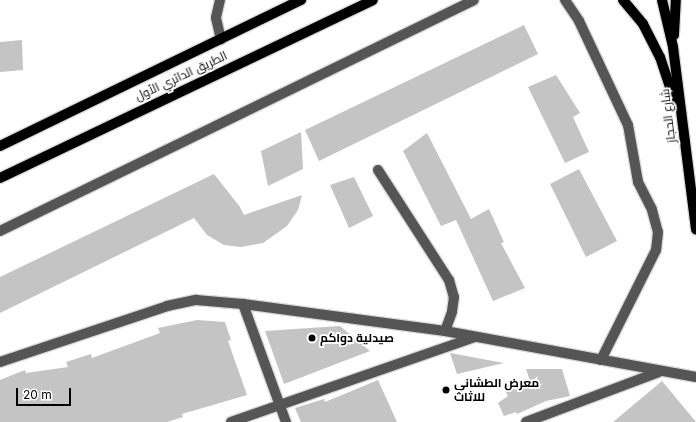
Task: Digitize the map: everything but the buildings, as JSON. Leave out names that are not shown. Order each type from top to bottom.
[{"type":"main road","name":"الطريق الدائري الأول","points":[[0,146],[301,0]]},
{"type":"main road","name":"الطريق الدائري الأول","points":[[0,178],[373,0]]},
{"type":"main road","points":[[623,0],[643,24],[660,57],[681,119]]},
{"type":"main road","name":"شارع الحجاز","points":[[662,0],[673,47],[696,230]]},
{"type":"main road","name":"شارع الحجاز","points":[[673,47],[676,0]]},
{"type":"street","points":[[220,0],[216,18],[221,39]]},
{"type":"street","points":[[0,231],[474,0]]},
{"type":"street","points":[[565,0],[579,21],[628,125],[638,182],[652,210],[658,232],[656,250],[601,360]]},
{"type":"street","points":[[378,170],[449,280],[454,297],[452,312],[445,331]]},
{"type":"street","points":[[0,362],[180,303],[196,300],[243,304],[445,331],[659,372],[696,377]]},
{"type":"street","points":[[243,304],[286,422]]},
{"type":"street","points":[[231,422],[476,337]]},
{"type":"street","points":[[526,422],[659,372]]},
{"type":"place","name":"صيدلية دواكم","points":[[312,338]]},
{"type":"place","name":"معرض الطشاني للاثاث","points":[[446,390]]}]
